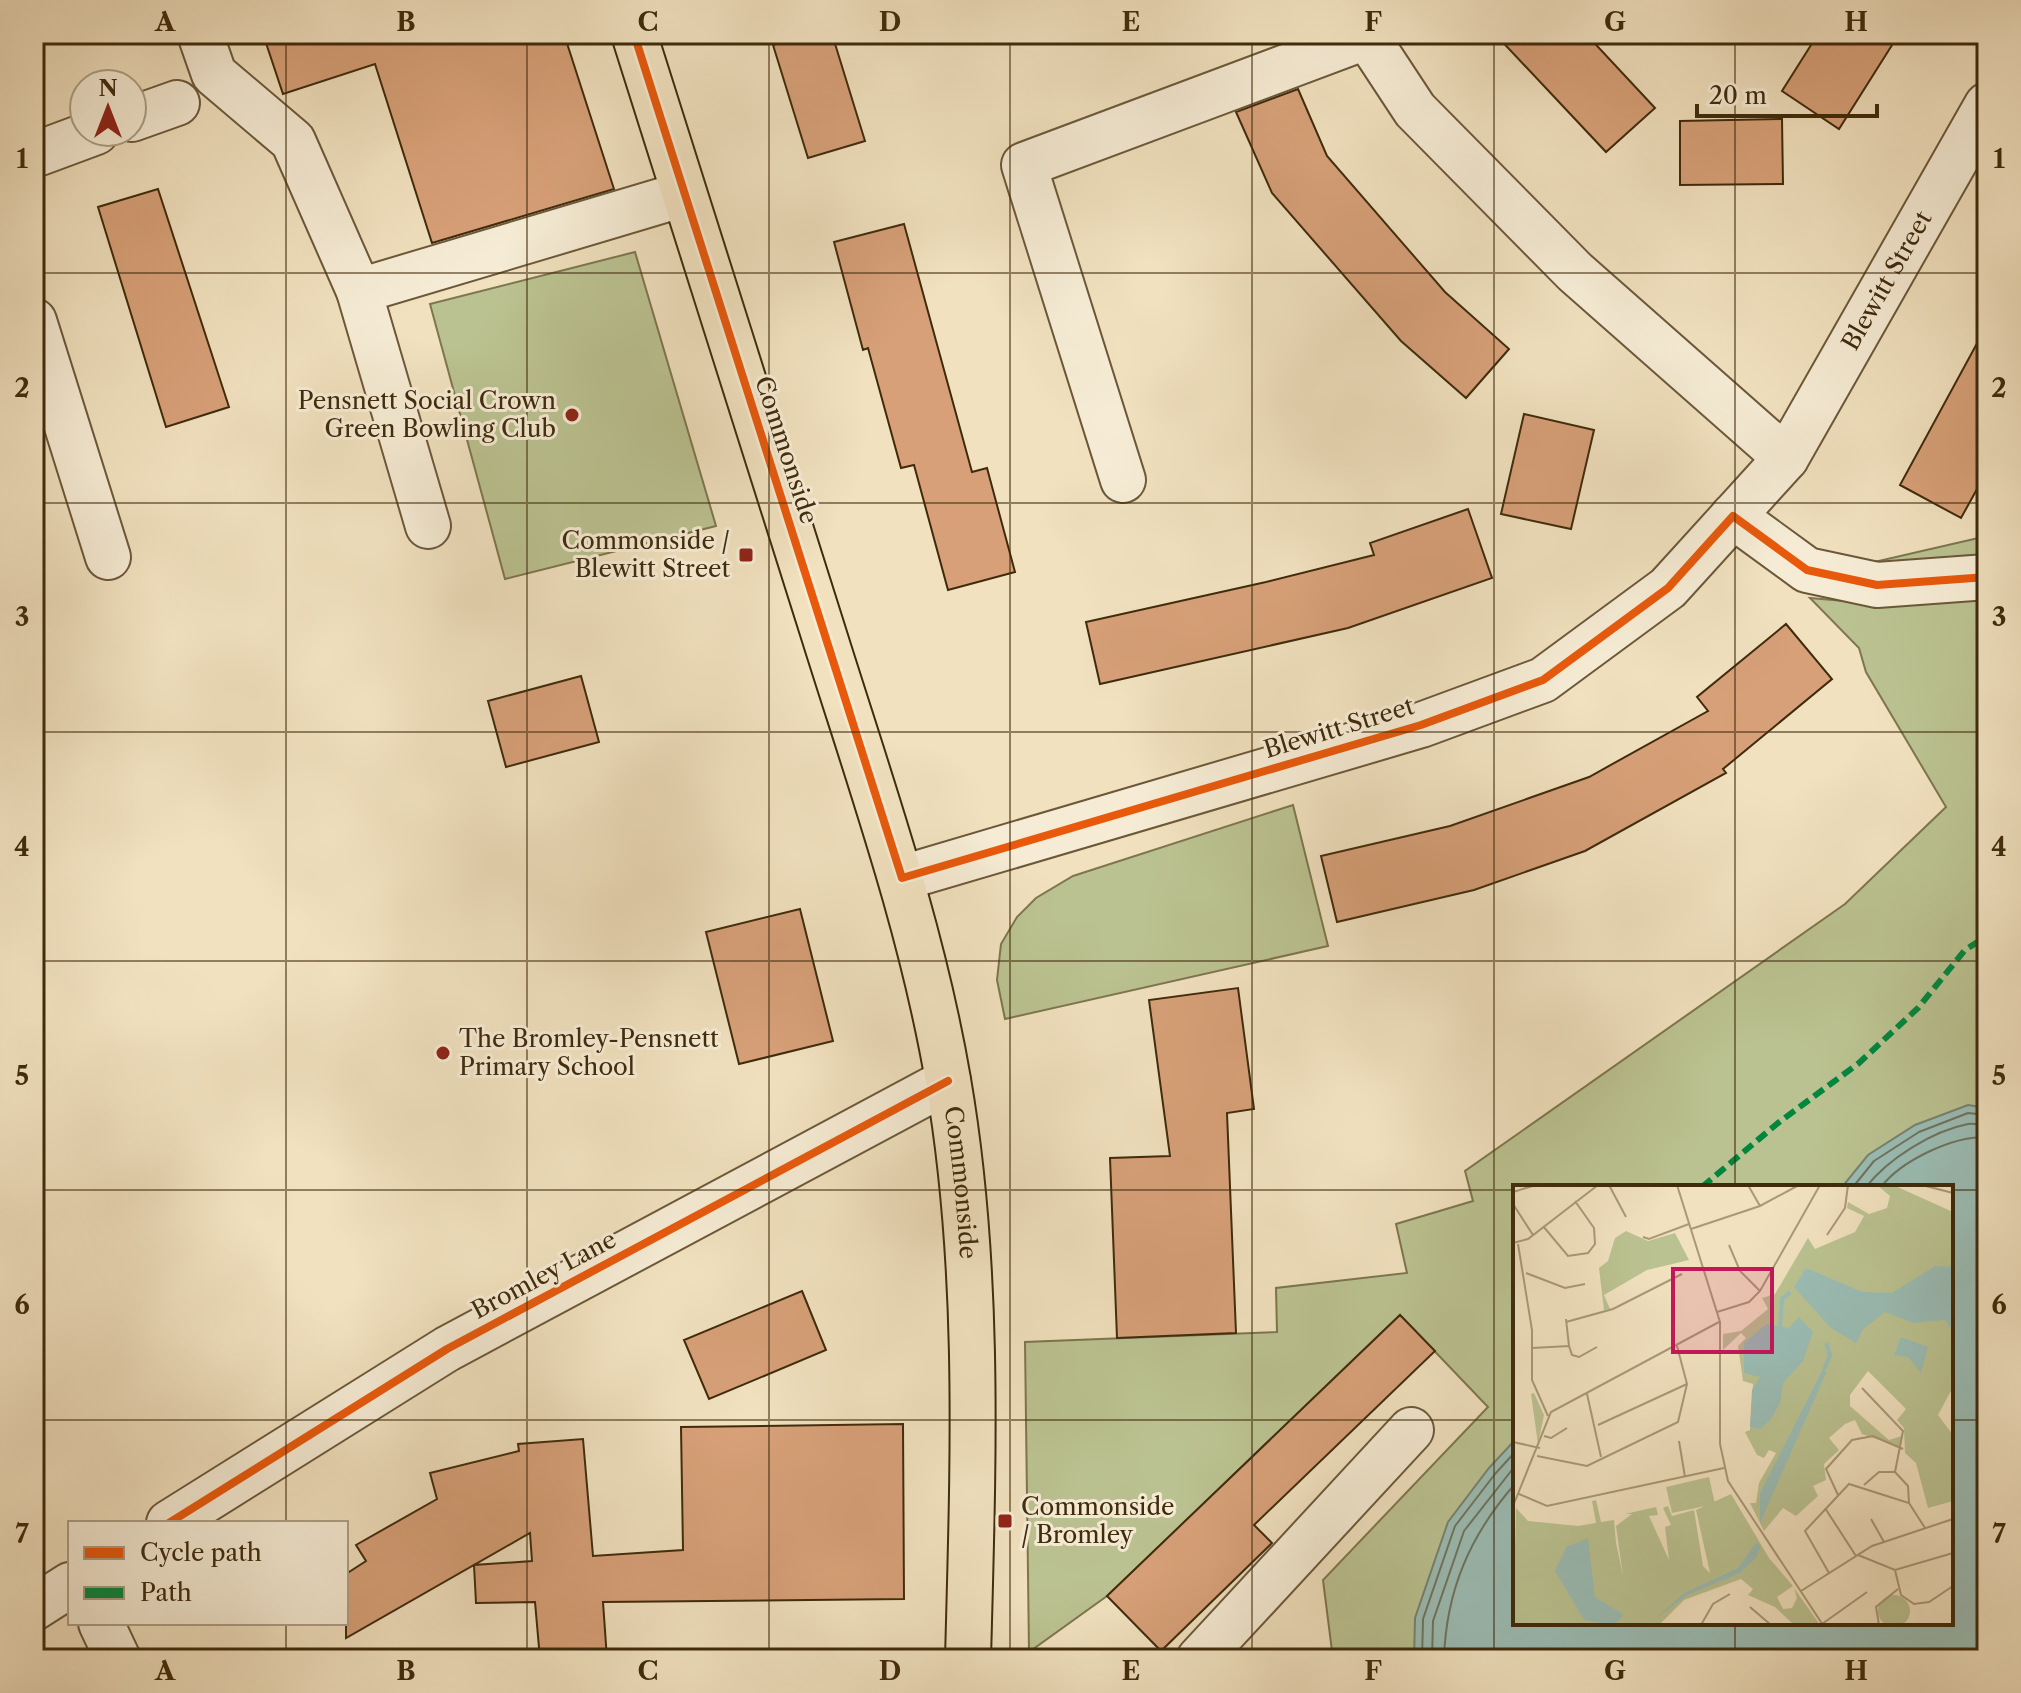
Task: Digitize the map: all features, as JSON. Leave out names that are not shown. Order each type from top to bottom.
[{"type":"main road","name":"Commonside","points":[[634,34],[902,878],[948,1081],[966,1226],[971,1343],[974,1452],[968,1659]]},
{"type":"street","points":[[200,34],[214,74],[293,141],[359,291],[428,526]]},
{"type":"street","points":[[1123,480],[1024,165],[1365,36],[1415,110],[1575,272],[1786,458]]},
{"type":"street","points":[[148,113],[177,103]]},
{"type":"street","name":"Blewitt Street","points":[[902,878],[1421,725],[1543,680],[1668,588],[1786,458],[1987,105]]},
{"type":"street","points":[[34,155],[68,142]]},
{"type":"street","points":[[359,291],[684,194]]},
{"type":"street","points":[[34,321],[108,557]]},
{"type":"street","points":[[1733,516],[1807,570],[1877,585],[1987,577]]},
{"type":"street","name":"Bromley Lane","points":[[172,1521],[447,1349],[948,1081]]},
{"type":"street","points":[[1199,1659],[1411,1430]]},
{"type":"street","points":[[34,1608],[68,1586]]},
{"type":"street","points":[[102,1625],[118,1659]]},
{"type":"green space","name":"Pensnett Social Crown Green Bowling Club","points":[[635,252],[716,526],[505,579],[430,304]]},
{"type":"green space","points":[[1987,536],[1987,1659],[1333,1659],[1323,1580],[1488,1407],[1400,1315],[1107,1596],[1029,1652],[1025,1342],[1277,1332],[1276,1288],[1407,1273],[1396,1224],[1473,1201],[1465,1171],[1845,904],[1946,807],[1866,672],[1859,648],[1810,598],[1866,603],[1874,562]]},
{"type":"green space","points":[[1293,805],[1328,946],[1005,1019],[997,980],[1001,944],[1017,917],[1036,898],[1073,876]]},
{"type":"water","points":[[1968,1105],[1987,1108],[1987,1659],[1414,1659],[1415,1618],[1448,1522],[1513,1442],[1513,1625],[1953,1625],[1953,1185],[1844,1185],[1868,1155],[1915,1125]]},
{"type":"building","points":[[263,34],[564,34],[614,189],[432,243],[375,64],[283,94]]},
{"type":"building","points":[[811,34],[832,34],[865,141],[808,158],[773,45]]},
{"type":"building","points":[[1495,34],[1586,34],[1655,108],[1606,152]]},
{"type":"building","points":[[1818,34],[1899,34],[1839,129],[1782,91]]},
{"type":"building","points":[[1298,89],[1327,156],[1445,292],[1509,349],[1466,398],[1401,341],[1272,193],[1236,112]]},
{"type":"building","points":[[1782,119],[1783,184],[1680,185],[1680,121]]},
{"type":"building","points":[[158,189],[229,407],[166,427],[98,207]]},
{"type":"building","points":[[904,224],[972,472],[987,468],[1015,572],[948,590],[914,465],[901,468],[868,348],[863,350],[834,242]]},
{"type":"building","points":[[1987,325],[1987,471],[1961,518],[1900,485]]},
{"type":"building","points":[[1524,414],[1594,430],[1571,529],[1501,514]]},
{"type":"building","points":[[1468,509],[1492,578],[1348,628],[1100,684],[1086,622],[1374,555],[1370,543]]},
{"type":"building","points":[[1786,624],[1832,679],[1723,769],[1726,773],[1585,851],[1474,890],[1337,922],[1321,856],[1450,826],[1589,777],[1708,711],[1697,697]]},
{"type":"building","points":[[581,676],[599,742],[506,767],[488,701]]},
{"type":"building","points":[[800,909],[833,1041],[739,1064],[706,932]]},
{"type":"building","points":[[1238,988],[1254,1109],[1227,1113],[1236,1333],[1117,1338],[1110,1158],[1170,1156],[1149,1000]]},
{"type":"building","points":[[802,1291],[826,1350],[709,1399],[684,1340]]},
{"type":"building","points":[[1400,1315],[1435,1351],[1254,1525],[1272,1543],[1161,1651],[1107,1596]]},
{"type":"building","points":[[903,1424],[904,1599],[603,1602],[607,1659],[540,1659],[535,1602],[476,1603],[474,1565],[532,1561],[530,1533],[346,1638],[348,1573],[366,1561],[356,1545],[437,1499],[430,1473],[519,1451],[518,1444],[583,1439],[593,1556],[683,1550],[681,1427]]},
{"type":"marked path","points":[[1704,1185],[1778,1123],[1859,1063],[1918,1008],[1965,950],[1987,936]]},
{"type":"cycle path","points":[[634,34],[902,878],[1421,725],[1543,680],[1668,588],[1733,516],[1807,570],[1877,585],[1987,577]]},
{"type":"cycle path","points":[[172,1521],[447,1349],[948,1081]]},
{"type":"place","name":"Pensnett Social Crown Green Bowling Club","points":[[572,415]]},
{"type":"place","name":"Commonside / Blewitt Street","points":[[746,555]]},
{"type":"place","name":"The Bromley-Pensnett Primary School","points":[[443,1053]]},
{"type":"place","name":"Commonside / Bromley","points":[[1005,1521]]}]
